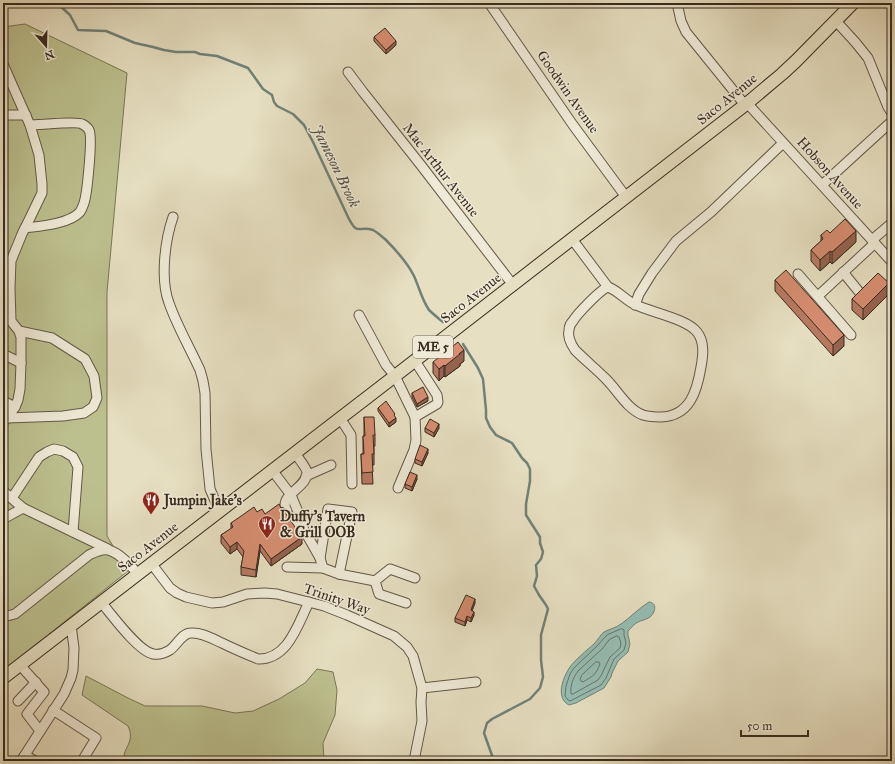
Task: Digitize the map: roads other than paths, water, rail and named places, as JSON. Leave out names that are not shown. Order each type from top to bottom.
[{"type":"main road","name":"Saco Avenue","points":[[3,678],[746,104],[786,70],[836,21],[852,3]]},
{"type":"street","name":"Goodwin Avenue","points":[[489,3],[626,197]]},
{"type":"street","name":"Hobson Avenue","points":[[677,3],[681,21],[686,32],[746,104],[783,142],[892,262]]},
{"type":"street","points":[[836,21],[868,58],[892,113]]},
{"type":"street","points":[[3,64],[30,125],[39,155],[42,184],[42,193],[11,261],[7,320],[19,331],[21,337],[20,389],[15,407],[5,420]]},
{"type":"street","name":"Mac Arthur Avenue","points":[[348,72],[513,285]]},
{"type":"street","points":[[3,116],[26,115]]},
{"type":"street","points":[[822,185],[892,121]]},
{"type":"street","points":[[25,228],[64,221],[76,216],[82,210],[86,191],[91,143],[89,130],[81,123],[69,122],[30,125]]},
{"type":"street","points":[[635,305],[639,294],[652,273],[676,241],[736,188],[783,142]]},
{"type":"street","points":[[173,217],[166,249],[164,275],[165,288],[168,302],[204,381],[206,449],[210,490],[222,510]]},
{"type":"street","points":[[818,296],[892,223]]},
{"type":"street","points":[[572,239],[608,287],[613,288],[635,305],[684,323],[697,331],[701,338],[703,353],[698,383],[694,395],[688,404],[675,414],[664,417],[652,417],[642,414],[633,408],[622,398],[607,380],[575,350],[571,344],[569,330],[573,320],[605,288],[608,287]]},
{"type":"street","points":[[843,272],[860,293]]},
{"type":"street","points":[[798,274],[851,335]]},
{"type":"street","points":[[359,315],[386,365],[395,376],[415,417],[416,440],[414,450],[398,488]]},
{"type":"street","points":[[5,420],[84,413],[93,407],[97,398],[94,376],[85,359],[52,338],[19,331]]},
{"type":"street","points":[[3,354],[21,362]]},
{"type":"street","points":[[415,361],[438,398],[437,404],[415,417]]},
{"type":"street","points":[[3,401],[15,407]]},
{"type":"street","points":[[340,418],[351,436],[352,484]]},
{"type":"street","points":[[12,498],[39,457],[54,449],[63,451],[73,458],[78,467],[73,532]]},
{"type":"street","points":[[295,453],[307,473]]},
{"type":"street","points":[[307,473],[331,465]]},
{"type":"street","points":[[272,470],[291,495],[303,528],[320,558],[323,568]]},
{"type":"street","points":[[303,528],[296,523],[289,514],[285,508],[285,503],[304,481],[307,473]]},
{"type":"street","points":[[3,491],[23,508],[109,550],[124,560],[138,574]]},
{"type":"street","points":[[3,519],[23,508]]},
{"type":"street","points":[[320,558],[328,509],[352,512],[339,574]]},
{"type":"street","points":[[3,617],[15,614],[89,555],[100,550],[109,550]]},
{"type":"street","name":"Trinity Way","points":[[151,564],[170,588],[186,597],[212,603],[223,602],[247,594],[277,594],[347,614],[394,636],[407,647],[413,656],[422,688],[422,721],[414,761]]},
{"type":"street","points":[[287,567],[323,568],[339,574],[375,581],[390,569],[415,578]]},
{"type":"street","points":[[375,581],[379,594],[406,603]]},
{"type":"street","points":[[102,602],[137,644],[152,654],[169,651],[182,637],[187,633],[192,632],[212,638],[258,659],[265,659],[275,656],[286,645],[309,602]]},
{"type":"street","points":[[35,761],[23,758],[64,694],[71,678],[74,648],[71,625]]},
{"type":"street","points":[[20,665],[44,692],[27,714],[40,731]]},
{"type":"street","points":[[18,701],[36,682]]},
{"type":"street","points":[[422,688],[476,682]]},
{"type":"street","points":[[53,710],[96,738],[82,761]]},
{"type":"water","points":[[649,602],[655,606],[652,615],[634,625],[628,631],[630,644],[628,652],[618,661],[604,688],[576,703],[569,705],[565,702],[561,693],[562,687],[567,671],[572,664],[594,644],[604,632],[619,625]]},
{"type":"waterway","name":"Jameson Brook","points":[[57,3],[70,15],[78,30],[106,31],[135,43],[176,52],[195,52],[217,56],[248,68],[263,89],[272,95],[277,106],[293,114],[304,125],[354,227],[356,229],[373,230],[393,247],[411,271],[429,310],[443,322]]},
{"type":"waterway","name":"Jameson Brook","points":[[463,344],[483,379],[486,418],[490,427],[496,435],[512,443],[530,469],[526,515],[540,537],[543,552],[541,559],[536,565],[537,576],[534,586],[548,609],[541,635],[543,677],[540,688],[530,699],[487,723],[484,733],[494,761]]},
{"type":"place","name":"Jumpin Jake's","points":[[151,515]]},
{"type":"place","name":"Duffy's Tavern & Grill OOB","points":[[267,539]]}]
